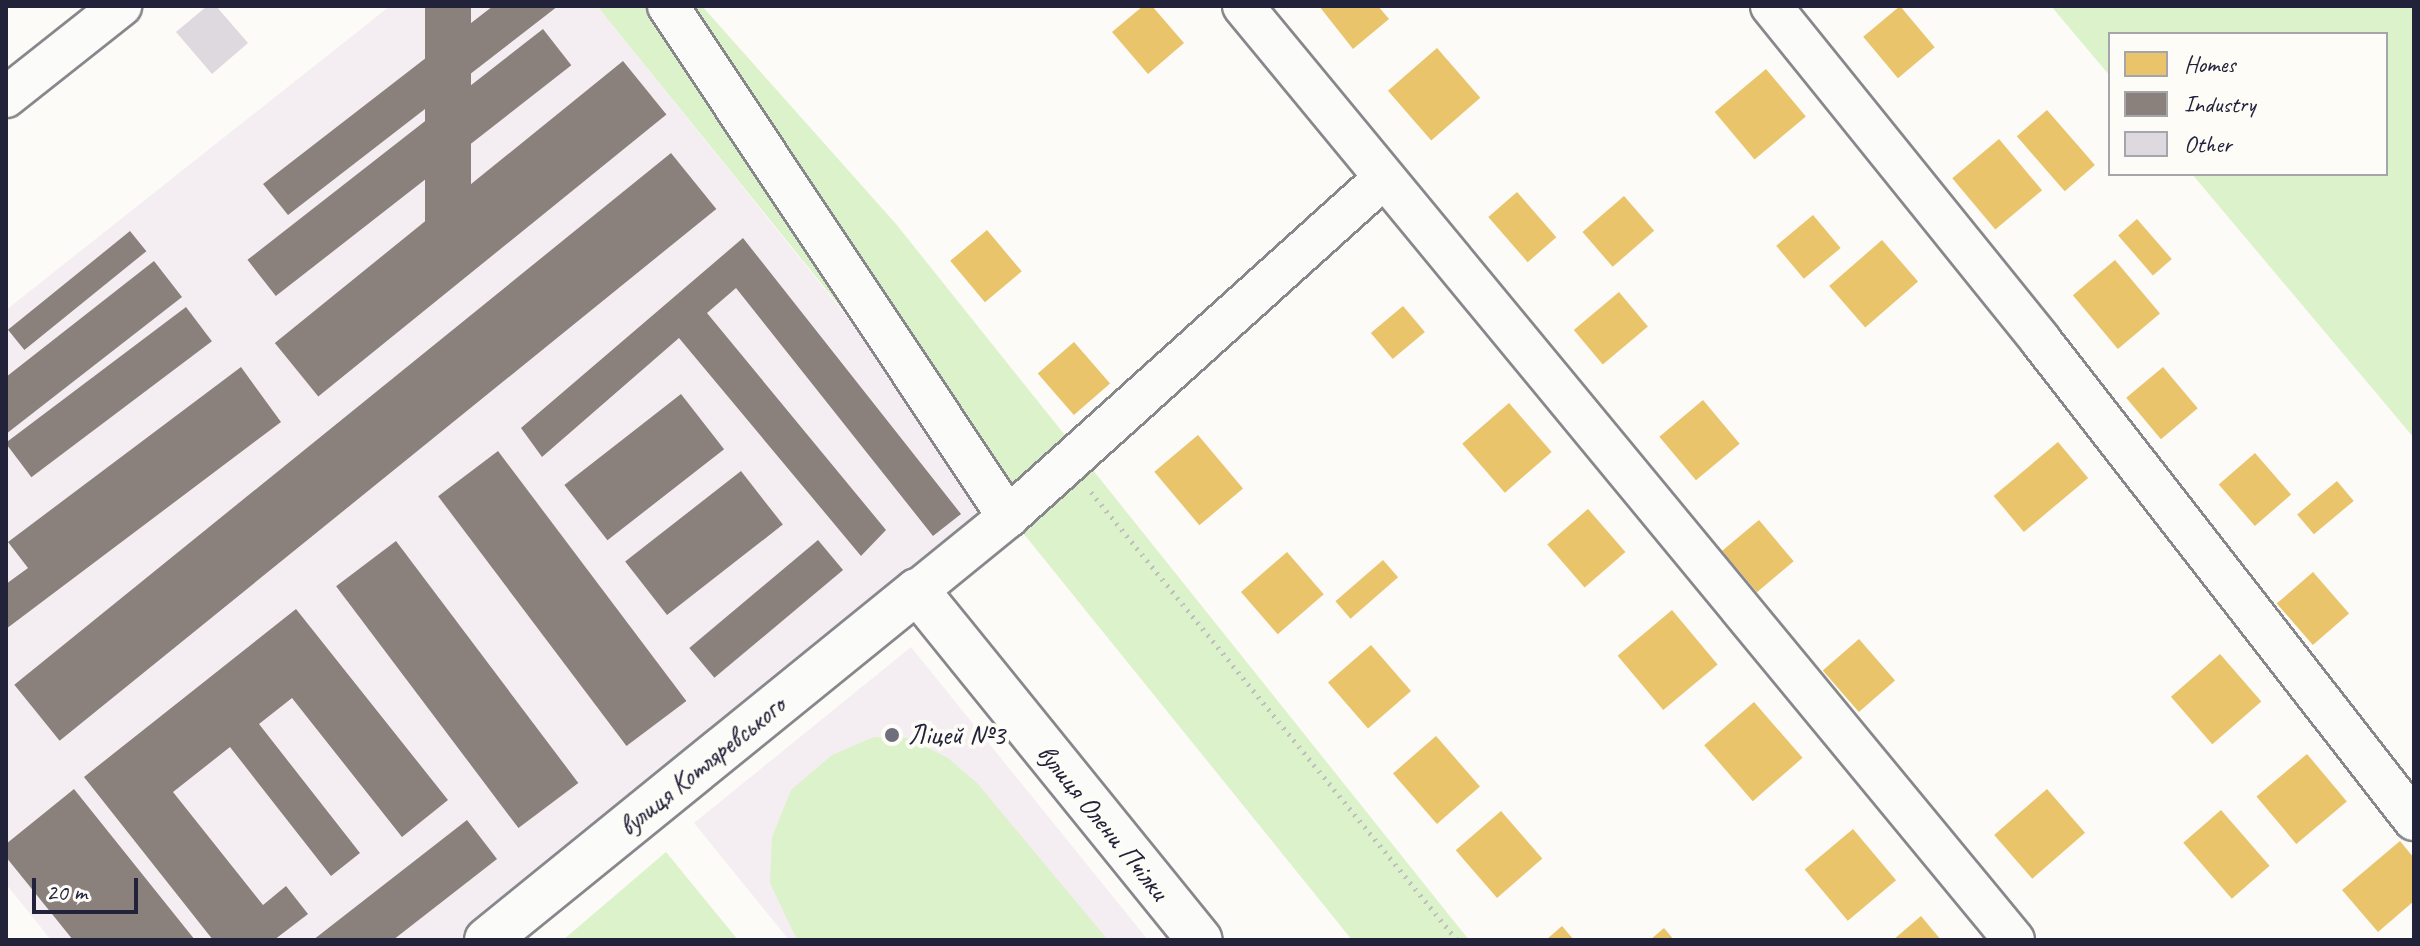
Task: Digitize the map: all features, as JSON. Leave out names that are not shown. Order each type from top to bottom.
[{"type":"street","points":[[6,97],[121,6]]},
{"type":"street","points":[[668,6],[1008,517]]},
{"type":"street","points":[[1243,6],[2014,940]]},
{"type":"street","points":[[1771,6],[2041,341],[2414,820]]},
{"type":"street","points":[[917,591],[1008,517],[1384,178]]},
{"type":"street","name":"вулиця Котляревського","points":[[487,940],[917,591]]},
{"type":"street","name":"вулиця Олени Пчілки","points":[[917,591],[1200,940]]},
{"type":"path","points":[[1067,463],[1457,940]]},
{"type":"shaded area","points":[[390,6],[597,6],[1008,517],[487,940],[51,940],[6,884],[6,310]]},
{"type":"shaded area","name":"Ліцей №3","points":[[911,647],[1148,940],[789,940],[694,823]]},
{"type":"green space","points":[[597,6],[702,6],[896,224],[1469,940],[1352,940]]},
{"type":"green space","points":[[2051,6],[2414,6],[2414,438],[2194,176],[2388,176],[2388,32],[2108,32],[2108,74]]},
{"type":"green space","name":"Ліцей №3","points":[[874,737],[908,738],[948,758],[977,783],[1108,940],[797,940],[770,883],[772,837],[791,790],[832,755]]},
{"type":"green space","points":[[666,852],[738,940],[563,940]]},
{"type":"building: Homes","points":[[1143,6],[1152,6],[1184,43],[1148,74],[1112,32]]},
{"type":"building: Homes","points":[[1319,6],[1378,6],[1389,19],[1353,49]]},
{"type":"building: Homes","points":[[1900,6],[1935,47],[1898,78],[1863,37]]},
{"type":"building: Homes","points":[[1437,48],[1480,98],[1431,140],[1388,91]]},
{"type":"building: Homes","points":[[1766,69],[1806,116],[1755,160],[1715,112]]},
{"type":"building: Homes","points":[[2047,110],[2095,165],[2065,191],[2017,136]]},
{"type":"building: Homes","points":[[1999,139],[2042,190],[1995,230],[1952,178]]},
{"type":"building: Homes","points":[[1517,192],[1556,237],[1528,262],[1488,217]]},
{"type":"building: Homes","points":[[1624,196],[1654,231],[1613,267],[1582,232]]},
{"type":"building: Homes","points":[[1813,215],[1841,248],[1804,279],[1776,246]]},
{"type":"building: Homes","points":[[2137,219],[2172,259],[2153,275],[2118,235]]},
{"type":"building: Homes","points":[[987,230],[1022,271],[985,302],[950,261]]},
{"type":"building: Homes","points":[[1882,240],[1918,282],[1865,327],[1829,286]]},
{"type":"building: Homes","points":[[2115,260],[2160,314],[2118,349],[2073,295]]},
{"type":"building: Homes","points":[[1619,292],[1648,326],[1603,364],[1574,330]]},
{"type":"building: Homes","points":[[1403,306],[1425,332],[1393,359],[1371,333]]},
{"type":"building: Homes","points":[[1074,342],[1110,384],[1074,415],[1038,373]]},
{"type":"building: Homes","points":[[2163,367],[2198,408],[2161,439],[2126,398]]},
{"type":"building: Homes","points":[[1703,400],[1740,444],[1696,480],[1659,437]]},
{"type":"building: Homes","points":[[1509,403],[1552,452],[1505,493],[1462,444]]},
{"type":"building: Homes","points":[[1198,435],[1243,489],[1199,525],[1154,472]]},
{"type":"building: Homes","points":[[2058,442],[2088,478],[2024,532],[1994,496]]},
{"type":"building: Homes","points":[[2255,453],[2291,495],[2255,526],[2219,484]]},
{"type":"building: Homes","points":[[2337,481],[2354,501],[2314,534],[2297,514]]},
{"type":"building: Homes","points":[[1588,509],[1625,552],[1585,587],[1547,544]]},
{"type":"building: Homes","points":[[1759,520],[1794,561],[1757,592],[1722,551]]},
{"type":"building: Homes","points":[[1287,552],[1324,594],[1278,634],[1241,592]]},
{"type":"building: Homes","points":[[1383,560],[1398,577],[1351,619],[1335,601]]},
{"type":"building: Homes","points":[[2313,572],[2349,614],[2313,645],[2277,603]]},
{"type":"building: Homes","points":[[1672,610],[1718,664],[1663,710],[1618,656]]},
{"type":"building: Homes","points":[[1859,639],[1895,681],[1859,712],[1823,670]]},
{"type":"building: Homes","points":[[1371,645],[1411,691],[1368,728],[1328,682]]},
{"type":"building: Homes","points":[[2220,654],[2261,702],[2212,744],[2171,697]]},
{"type":"building: Homes","points":[[1754,702],[1803,758],[1753,801],[1704,745]]},
{"type":"building: Homes","points":[[1436,736],[1480,787],[1437,824],[1393,773]]},
{"type":"building: Homes","points":[[2307,754],[2347,801],[2296,844],[2256,796]]},
{"type":"building: Homes","points":[[2047,789],[2085,833],[2032,879],[1994,835]]},
{"type":"building: Homes","points":[[2221,810],[2270,866],[2232,899],[2183,843]]},
{"type":"building: Homes","points":[[1501,811],[1542,859],[1497,898],[1456,850]]},
{"type":"building: Homes","points":[[1853,829],[1896,880],[1848,921],[1805,869]]},
{"type":"building: Homes","points":[[2400,841],[2414,858],[2414,901],[2378,932],[2342,890]]},
{"type":"building: Homes","points":[[1921,916],[1941,940],[1893,940]]},
{"type":"building: Homes","points":[[1562,926],[1574,940],[1546,940]]},
{"type":"building: Homes","points":[[1664,928],[1674,940],[1650,940]]},
{"type":"building: Industry","points":[[425,6],[471,6],[471,251],[425,251]]},
{"type":"building: Industry","points":[[493,6],[558,6],[288,215],[263,184]]},
{"type":"building: Industry","points":[[543,29],[571,65],[276,296],[247,260]]},
{"type":"building: Industry","points":[[623,61],[666,115],[318,397],[275,343]]},
{"type":"building: Industry","points":[[671,153],[716,209],[60,741],[14,685]]},
{"type":"building: Industry","points":[[130,231],[146,251],[24,350],[8,330]]},
{"type":"building: Industry","points":[[743,238],[961,514],[933,536],[736,288],[707,313],[886,530],[861,556],[679,338],[542,457],[521,428]]},
{"type":"building: Industry","points":[[154,261],[182,297],[6,434],[6,377]]},
{"type":"building: Industry","points":[[186,307],[212,341],[31,477],[6,443]]},
{"type":"building: Industry","points":[[241,367],[281,422],[6,629],[6,584],[28,568],[8,542]]},
{"type":"building: Industry","points":[[681,394],[724,449],[607,540],[564,485]]},
{"type":"building: Industry","points":[[498,451],[686,701],[626,746],[438,496]]},
{"type":"building: Industry","points":[[741,471],[783,525],[667,615],[625,562]]},
{"type":"building: Industry","points":[[818,540],[843,570],[714,678],[689,648]]},
{"type":"building: Industry","points":[[396,541],[578,783],[518,828],[336,586]]},
{"type":"building: Industry","points":[[296,609],[448,800],[402,837],[292,698],[259,724],[360,853],[331,876],[230,747],[173,792],[263,905],[286,886],[308,914],[274,940],[213,940],[84,777]]},
{"type":"building: Industry","points":[[74,789],[195,940],[73,940],[6,857],[6,844]]},
{"type":"building: Industry","points":[[467,820],[497,859],[393,940],[313,940]]},
{"type":"building: Other","points":[[207,6],[216,6],[248,43],[212,74],[176,32]]},
{"type":"place","name":"Ліцей №3","points":[[892,735]]}]
